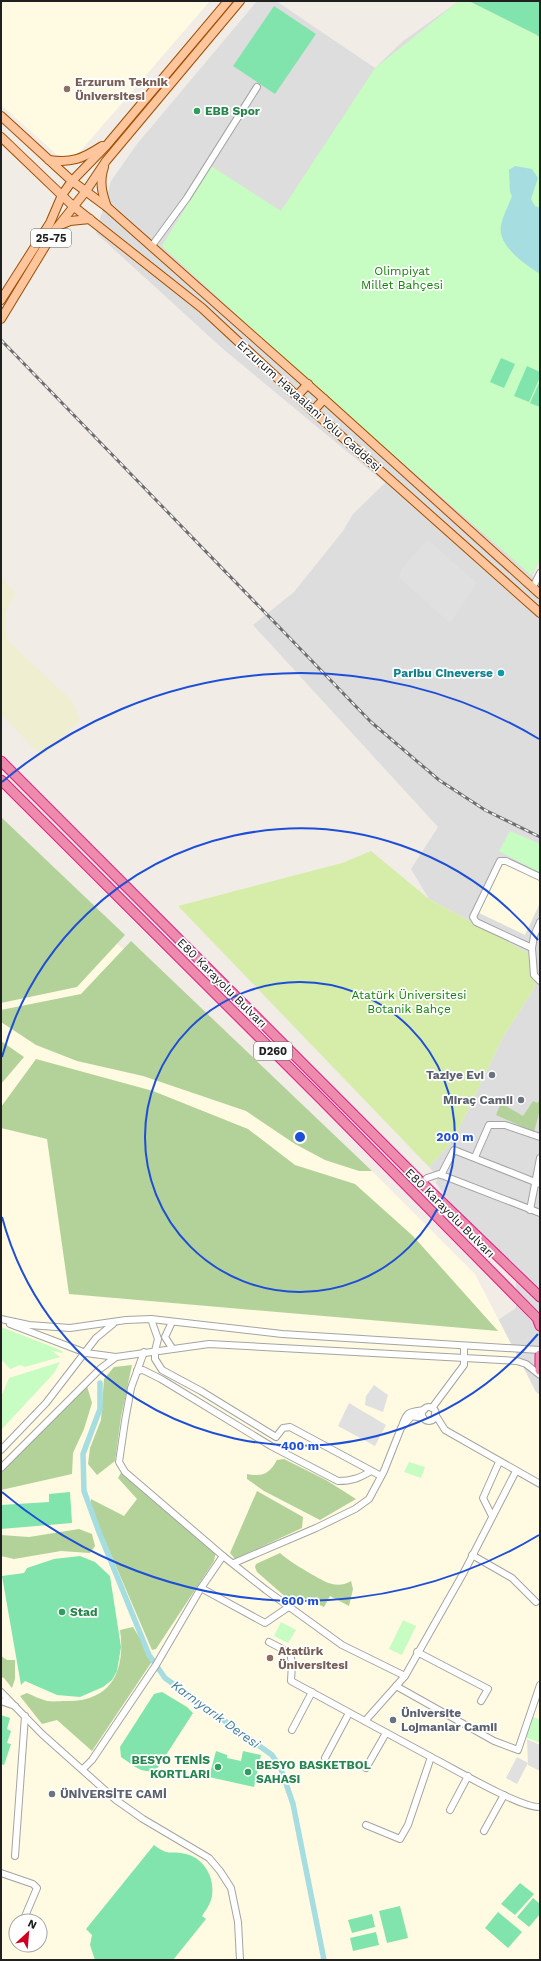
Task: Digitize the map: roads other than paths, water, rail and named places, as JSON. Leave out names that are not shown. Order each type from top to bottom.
[{"type":"highway","name":"E80 Karayolu Bulvarı","points":[[1,761],[422,1183],[540,1297]]},
{"type":"highway","name":"E80 Karayolu Bulvarı","points":[[1,780],[343,1121],[537,1318],[540,1326]]},
{"type":"highway","points":[[540,1355],[540,1370]]},
{"type":"main road","points":[[1,300],[50,223],[62,195],[72,181],[110,141],[228,1]]},
{"type":"main road","name":"25-75","points":[[1,319],[59,225],[86,192],[106,161],[240,1]]},
{"type":"main road","name":"Erzurum Havaalanı Yolu Caddesi","points":[[1,116],[72,181],[107,207],[324,398],[540,594]]},
{"type":"main road","name":"Erzurum Havaalanı Yolu Caddesi","points":[[1,137],[73,206],[202,308],[313,411],[540,613]]},
{"type":"main road","points":[[49,160],[66,162],[73,160],[96,150],[110,141]]},
{"type":"main road","points":[[106,161],[102,175],[101,190],[107,207]]},
{"type":"main road","points":[[59,225],[70,221],[90,219]]},
{"type":"main road","points":[[297,396],[308,384]]},
{"type":"main road","points":[[313,411],[324,398]]},
{"type":"main road","points":[[406,494],[416,482]]},
{"type":"street","points":[[152,246],[187,198],[257,87]]},
{"type":"street","points":[[533,587],[540,573]]},
{"type":"street","points":[[532,948],[476,922],[473,919],[473,914],[500,861],[506,861],[540,877]]},
{"type":"street","points":[[540,922],[534,936],[532,948],[534,975],[540,981]]},
{"type":"street","points":[[475,1157],[489,1125],[505,1125],[540,1137]]},
{"type":"street","points":[[441,1175],[454,1150],[538,1183]]},
{"type":"street","points":[[530,1210],[538,1183],[540,1158]]},
{"type":"street","points":[[422,1183],[427,1178],[439,1174],[540,1213]]},
{"type":"street","points":[[151,1319],[158,1339],[155,1359],[162,1370],[276,1437]]},
{"type":"street","points":[[1,1320],[29,1325],[70,1328],[115,1323],[126,1320],[151,1319],[282,1334],[540,1350]]},
{"type":"street","points":[[1,1320],[86,1353],[116,1357],[209,1344],[517,1361],[526,1364],[540,1375]]},
{"type":"street","points":[[172,1322],[166,1337],[172,1348]]},
{"type":"street","points":[[11,1458],[1,1450],[46,1403],[86,1353],[96,1338],[115,1323]]},
{"type":"street","points":[[401,1428],[412,1416],[431,1420],[434,1411],[464,1365],[464,1346]]},
{"type":"street","points":[[144,1352],[130,1388],[119,1462],[125,1472],[223,1556],[234,1563],[266,1590],[342,1645],[405,1676]]},
{"type":"street","points":[[1,1468],[100,1369],[116,1357]]},
{"type":"street","points":[[137,1371],[143,1370],[161,1379],[183,1394],[271,1446],[338,1481],[359,1479],[371,1471]]},
{"type":"street","points":[[234,1563],[316,1528],[355,1509],[369,1499],[381,1476],[405,1416],[410,1412],[428,1408],[434,1411],[445,1430],[540,1484]]},
{"type":"street","points":[[423,1418],[422,1414],[424,1410]]},
{"type":"street","points":[[271,1446],[283,1428],[290,1427],[381,1476]]},
{"type":"street","points":[[492,1516],[483,1498],[499,1462]]},
{"type":"street","points":[[364,1721],[405,1676],[472,1555],[516,1471]]},
{"type":"street","points":[[472,1555],[512,1578],[536,1602]]},
{"type":"street","points":[[83,1769],[92,1760],[156,1665],[201,1588],[223,1556]]},
{"type":"street","points":[[201,1588],[265,1623],[290,1606]]},
{"type":"street","points":[[269,1642],[290,1653],[292,1664],[291,1681],[504,1795],[531,1807],[540,1807]]},
{"type":"street","points":[[417,1652],[488,1689],[482,1701]]},
{"type":"street","points":[[396,1686],[494,1741],[518,1750],[540,1685]]},
{"type":"street","points":[[1,1692],[42,1734],[116,1800],[143,1819],[195,1848],[209,1858],[231,1888],[238,1922],[240,1960]]},
{"type":"street","points":[[292,1730],[312,1692]]},
{"type":"street","points":[[1,1701],[17,1707]]},
{"type":"street","points":[[325,1758],[349,1713]]},
{"type":"street","points":[[15,1856],[25,1716]]},
{"type":"street","points":[[366,1768],[386,1733]]},
{"type":"street","points":[[366,1825],[400,1839],[408,1825],[431,1757]]},
{"type":"street","points":[[450,1810],[468,1776]]},
{"type":"street","points":[[484,1831],[504,1795]]},
{"type":"street","points":[[1,1873],[33,1884],[36,1888],[26,1913]]},
{"type":"water","points":[[515,166],[532,169],[538,178],[531,199],[535,206],[540,208],[540,274],[513,254],[503,240],[501,233],[502,221],[512,196],[510,192],[509,170]]},
{"type":"waterway","name":"Karnıyarık Deresi","points":[[100,1383],[100,1409],[83,1454],[84,1491],[99,1532],[149,1655],[165,1678],[272,1755],[281,1769],[293,1804],[324,1960]]},
{"type":"railway","points":[[1,340],[371,722],[439,780],[485,810],[540,837]]},
{"type":"place","name":"Erzurum Teknik Üniversitesi","points":[[67,89]]},
{"type":"place","name":"EBB Spor","points":[[197,111]]},
{"type":"place","name":"Paribu Cineverse","points":[[501,673]]},
{"type":"place","name":"Taziye Evi","points":[[492,1075]]},
{"type":"place","name":"Miraç Camii","points":[[521,1100]]},
{"type":"place","name":"Stad","points":[[62,1612]]},
{"type":"place","name":"Atatürk Üniversitesi","points":[[270,1658]]},
{"type":"place","name":"Üniversite Lojmanlar Camii","points":[[393,1720]]},
{"type":"place","name":"BESYO TENİS KORTLARI","points":[[218,1767]]},
{"type":"place","name":"BESYO BASKETBOL SAHASI","points":[[248,1772]]},
{"type":"place","name":"ÜNİVERSİTE CAMİ","points":[[52,1794]]},
{"type":"park label","name":"Olimpiyat Millet Bahçesi","points":[[402,278]]},
{"type":"park label","name":"Atatürk Üniversitesi Botanik Bahçe","points":[[409,1002]]}]
